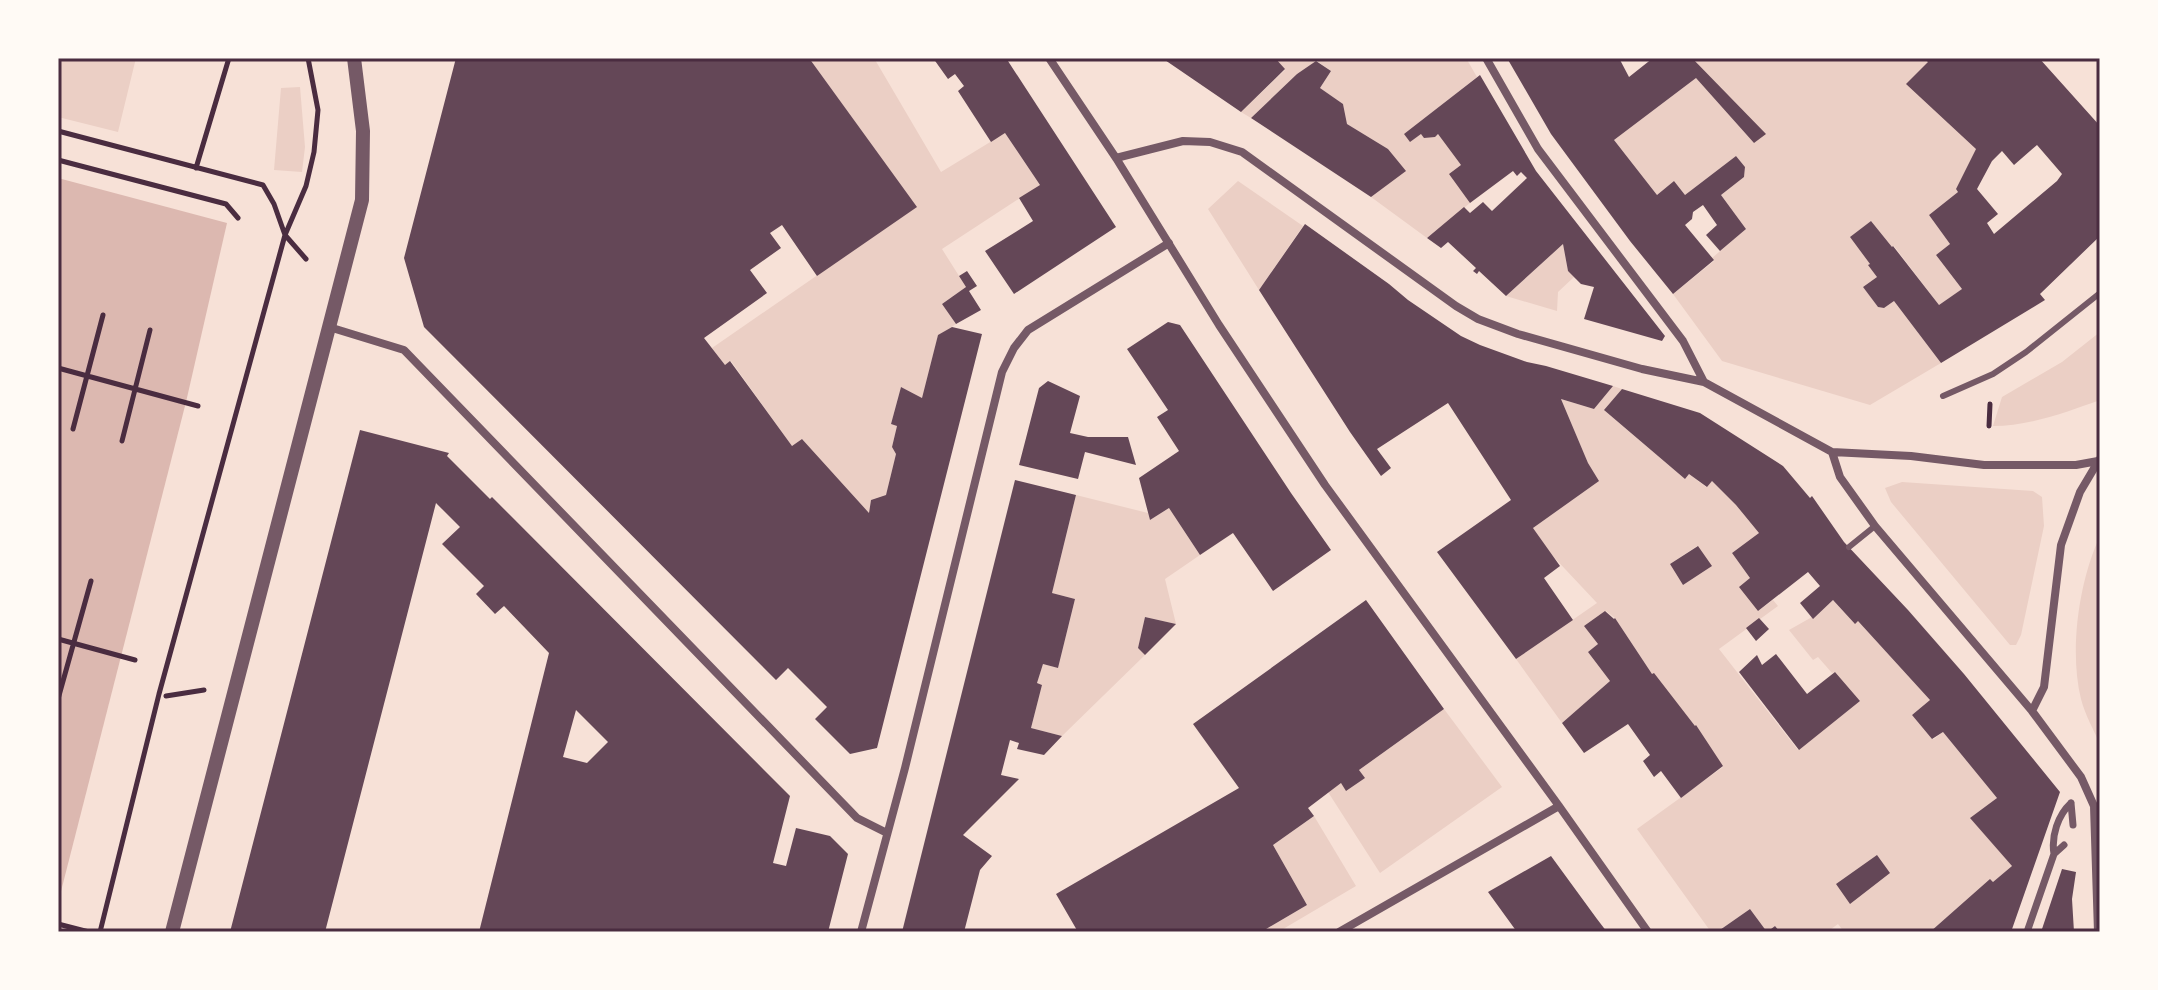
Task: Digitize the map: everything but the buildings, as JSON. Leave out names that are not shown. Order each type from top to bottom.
[{"type":"street","points":[[172,932],[362,200],[363,131],[354,58]]},
{"type":"street","points":[[1049,58],[1325,485],[1648,932]]},
{"type":"street","points":[[1486,58],[1538,149],[1683,341],[1704,382]]},
{"type":"street","points":[[1116,158],[1183,141],[1210,142],[1242,152],[1478,319],[1518,334],[1642,369],[1704,382],[1832,452],[1911,456],[1984,465],[2076,465],[2099,460]]},
{"type":"street","points":[[861,932],[1002,372],[1014,348],[1028,330],[1169,243]]},
{"type":"street","points":[[329,327],[404,350],[857,818],[887,833]]},
{"type":"street","points":[[1832,452],[1840,477],[1875,526],[2032,711],[2081,777],[2094,806],[2098,932]]},
{"type":"street","points":[[2032,711],[2044,687],[2061,545],[2080,492],[2099,460]]},
{"type":"street","points":[[2027,932],[2054,854],[2052,842],[2062,811],[2071,803],[2073,825]]},
{"type":"street","points":[[1339,932],[1559,806]]},
{"type":"street","points":[[2054,854],[2064,845]]},
{"type":"lane","points":[[1943,396],[1993,374],[2100,293]]},
{"type":"lane","points":[[1849,547],[1875,526]]},
{"type":"path","points":[[196,168],[229,58]]},
{"type":"path","points":[[100,932],[159,694],[285,235],[306,186],[314,152],[318,110],[308,58]]},
{"type":"path","points":[[58,131],[263,185],[274,204],[285,235],[306,259]]},
{"type":"path","points":[[58,160],[226,204],[238,218]]},
{"type":"path","points":[[73,429],[103,315]]},
{"type":"path","points":[[122,441],[150,330]]},
{"type":"path","points":[[58,368],[198,406]]},
{"type":"path","points":[[1989,410],[1989,426]]},
{"type":"path","points":[[58,699],[91,581]]},
{"type":"path","points":[[58,639],[135,660]]},
{"type":"path","points":[[166,696],[205,690]]},
{"type":"path","points":[[58,924],[89,932]]},
{"type":"shaded area","points":[[58,58],[136,58],[118,132],[58,117]]},
{"type":"shaded area","points":[[809,58],[874,58],[941,172],[1005,133],[1040,185],[942,249],[966,287],[942,304],[956,324],[938,336],[922,398],[901,387],[891,424],[897,426],[892,447],[896,454],[886,495],[871,500],[869,513],[802,439],[792,446],[731,361],[725,365],[712,348],[916,207]]},
{"type":"shaded area","points":[[1275,58],[1466,58],[1477,77],[1405,134],[1410,141],[1421,134],[1435,137],[1438,134],[1461,165],[1470,203],[1427,238],[1371,197],[1405,171],[1388,149],[1347,124],[1343,104],[1320,88],[1331,71],[1317,61],[1297,74],[1251,118],[1241,112],[1285,70]]},
{"type":"shaded area","points":[[1692,58],[1923,58],[1928,62],[1976,149],[1956,189],[1958,192],[1929,215],[1950,244],[1936,255],[1962,289],[1939,305],[1871,221],[1850,237],[1877,277],[1863,287],[1878,307],[1884,308],[1894,301],[1941,363],[1870,405],[1722,361],[1673,294],[1714,261],[1712,258],[1746,229],[1721,195],[1744,177],[1745,167],[1736,156],[1685,195],[1674,181],[1657,195],[1614,140],[1696,78],[1754,143],[1765,134]]},
{"type":"shaded area","points":[[300,87],[305,147],[302,172],[274,170],[281,88]]},
{"type":"shaded area","points":[[58,178],[227,223],[186,402],[58,903]]},
{"type":"shaded area","points":[[1238,181],[1303,226],[1259,290],[1208,209]]},
{"type":"shaded area","points":[[1563,244],[1568,271],[1574,277],[1558,292],[1557,311],[1506,296]]},
{"type":"shaded area","points":[[2100,332],[2100,400],[2034,421],[1993,426],[2002,397],[2062,362]]},
{"type":"shaded area","points":[[1613,386],[1622,389],[1605,411],[1685,479],[1689,474],[1706,487],[1712,481],[1759,533],[1732,553],[1750,578],[1758,611],[1773,600],[1778,606],[1719,649],[1798,750],[1860,701],[1818,657],[1813,660],[1789,630],[1814,618],[1833,600],[1854,623],[1858,621],[1930,700],[1912,715],[1932,739],[1943,732],[1997,798],[1971,818],[2012,866],[1993,882],[1990,880],[1930,932],[1844,932],[1838,924],[1827,932],[1780,932],[1775,926],[1767,932],[1750,909],[1717,932],[1711,932],[1637,829],[1723,767],[1696,726],[1652,674],[1615,618],[1606,611],[1585,626],[1598,644],[1588,652],[1610,681],[1562,723],[1516,659],[1597,603],[1550,553],[1533,528],[1598,481],[1561,399],[1594,409]],"holes":[[[1697,546],[1711,566],[1683,585],[1670,564]]]},
{"type":"shaded area","points":[[1902,482],[2033,491],[2042,497],[2044,526],[2021,635],[2016,645],[2010,645],[1891,502],[1885,488]]},
{"type":"shaded area","points":[[1076,495],[1148,513],[1150,520],[1169,508],[1200,555],[1165,579],[1176,624],[1145,617],[1138,648],[1145,655],[1062,736],[1031,728],[1042,685],[1037,683],[1043,664],[1058,668],[1075,599],[1052,593]]},
{"type":"shaded area","points":[[2100,536],[2100,745],[2081,699],[2076,638],[2086,574]]},
{"type":"shaded area","points":[[1444,709],[1502,787],[1380,873],[1328,792],[1341,783],[1347,790],[1364,778],[1359,770]]},
{"type":"shaded area","points":[[1314,816],[1356,886],[1278,932],[1261,932],[1307,905],[1273,845]]}]
